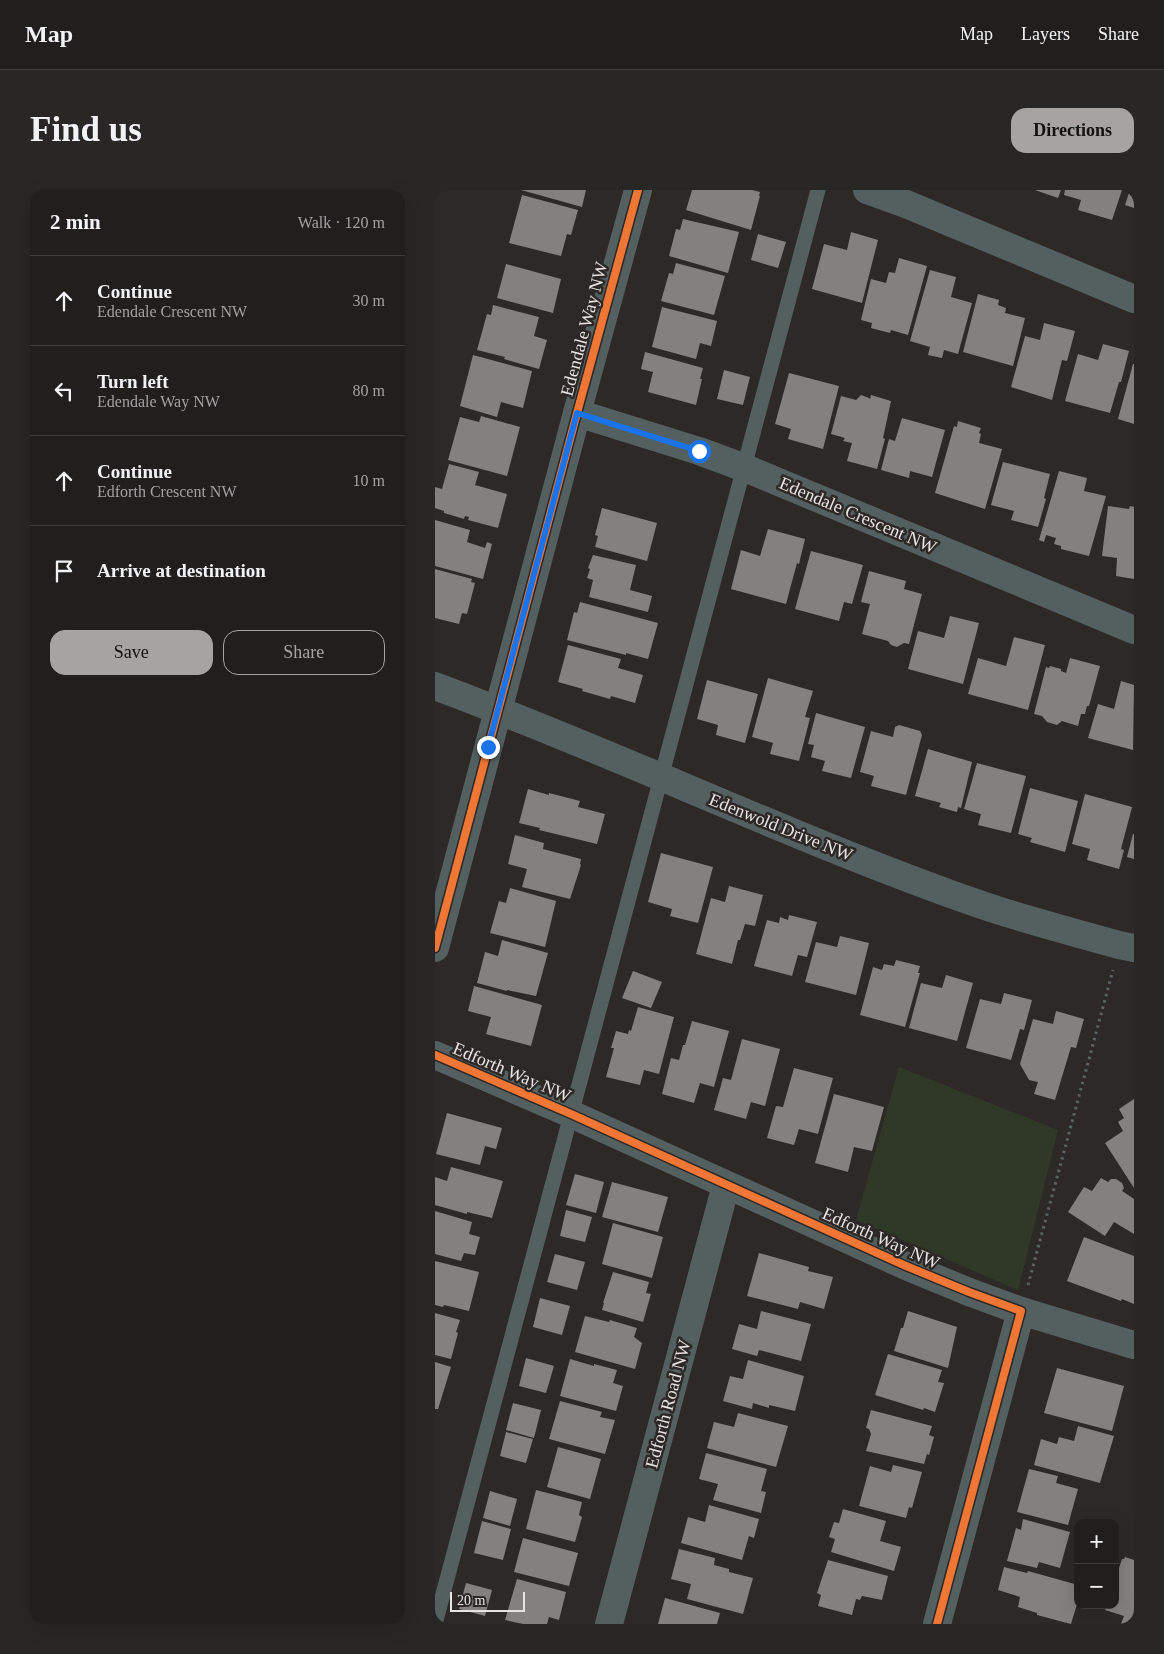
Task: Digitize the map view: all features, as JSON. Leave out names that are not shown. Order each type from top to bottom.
[{"type":"street","name":"Edendale Way NW","points":[[435,948],[638,190]]},
{"type":"street","points":[[867,190],[906,204],[1134,299]]},
{"type":"street","name":"Edendale Crescent NW","points":[[577,413],[699,451],[745,468],[1134,630]]},
{"type":"street","name":"Edenwold Drive NW","points":[[435,686],[499,709],[828,847],[933,887],[999,910],[1127,947]]},
{"type":"street","name":"Edforth Way NW","points":[[435,1055],[571,1114],[906,1266],[1021,1311],[1134,1345]]},
{"type":"street","name":"Edforth Road NW","points":[[609,1624],[726,1185]]},
{"type":"street","points":[[937,1624],[1021,1311]]},
{"type":"lane","points":[[435,1624],[818,190]]},
{"type":"path","points":[[1021,1311],[1127,947]]},
{"type":"green space","points":[[899,1067],[1058,1130],[1018,1290],[856,1220]]},
{"type":"building","points":[[521,190],[586,190],[582,207]]},
{"type":"building","points":[[692,190],[752,190],[760,192],[751,230],[686,210]]},
{"type":"building","points":[[1035,190],[1061,190],[1058,198]]},
{"type":"building","points":[[1065,190],[1122,190],[1112,220],[1078,210],[1081,200],[1064,195]]},
{"type":"building","points":[[1130,190],[1134,190],[1134,208],[1125,205]]},
{"type":"building","points":[[522,195],[578,210],[571,235],[567,234],[561,256],[509,243]]},
{"type":"building","points":[[683,219],[739,232],[728,273],[669,256],[676,229],[680,230]]},
{"type":"building","points":[[851,232],[878,240],[862,303],[812,289],[824,244],[847,250]]},
{"type":"building","points":[[758,234],[786,242],[778,268],[751,260]]},
{"type":"building","points":[[899,258],[927,266],[908,335],[891,330],[890,333],[871,328],[872,323],[861,320],[871,279],[886,283],[889,272],[895,273]]},
{"type":"building","points":[[676,263],[725,276],[714,315],[661,301],[669,273],[673,274]]},
{"type":"building","points":[[506,264],[561,279],[553,313],[497,298]]},
{"type":"building","points":[[930,270],[956,277],[951,297],[972,303],[958,354],[944,350],[942,358],[928,355],[930,347],[910,341]]},
{"type":"building","points":[[978,294],[999,300],[998,305],[1006,308],[1005,313],[1025,318],[1013,366],[963,352]]},
{"type":"building","points":[[493,305],[539,317],[534,336],[547,340],[539,369],[504,359],[505,357],[477,350],[487,314],[491,315]]},
{"type":"building","points":[[662,307],[717,321],[711,346],[700,343],[696,359],[652,347]]},
{"type":"building","points":[[1044,323],[1075,331],[1067,361],[1062,360],[1052,400],[1011,387],[1025,336],[1040,340]]},
{"type":"building","points":[[1103,344],[1129,351],[1110,413],[1065,401],[1078,354],[1098,360]]},
{"type":"building","points":[[645,352],[703,368],[696,405],[648,392],[653,372],[641,369]]},
{"type":"building","points":[[473,355],[532,371],[523,408],[501,402],[497,417],[460,406]]},
{"type":"building","points":[[1134,364],[1134,424],[1118,419]]},
{"type":"building","points":[[724,370],[750,377],[743,405],[717,399]]},
{"type":"building","points":[[789,373],[839,386],[823,449],[788,439],[791,429],[775,424]]},
{"type":"building","points":[[861,395],[870,399],[871,395],[891,401],[883,438],[885,439],[877,469],[847,461],[852,443],[843,441],[845,438],[831,434],[841,396],[856,400]]},
{"type":"building","points":[[481,416],[520,427],[507,476],[448,460],[460,417],[479,422]]},
{"type":"building","points":[[902,418],[945,430],[932,477],[910,471],[909,478],[881,470],[889,439],[895,441]]},
{"type":"building","points":[[958,421],[981,428],[979,443],[1002,449],[985,509],[935,493],[954,426],[957,427]]},
{"type":"building","points":[[1003,462],[1050,474],[1044,498],[1046,499],[1038,527],[1011,520],[1014,511],[991,505]]},
{"type":"building","points":[[449,464],[479,472],[475,485],[507,494],[498,528],[468,520],[469,517],[465,516],[464,519],[444,513],[444,511],[435,508],[435,487],[442,489]]},
{"type":"building","points":[[1059,471],[1087,478],[1084,491],[1106,496],[1089,556],[1061,549],[1061,546],[1054,544],[1056,538],[1046,535],[1044,542],[1039,540]]},
{"type":"building","points":[[1108,506],[1129,509],[1130,506],[1134,507],[1134,579],[1116,576],[1117,558],[1102,556]]},
{"type":"building","points":[[602,508],[657,523],[647,561],[595,547],[598,536],[595,535]]},
{"type":"building","points":[[435,520],[470,530],[467,542],[485,548],[487,542],[492,544],[483,579],[435,566]]},
{"type":"building","points":[[768,529],[805,539],[786,604],[731,589],[741,550],[760,556]]},
{"type":"building","points":[[811,551],[863,565],[852,604],[844,602],[839,621],[795,609]]},
{"type":"building","points":[[593,555],[636,565],[630,590],[652,596],[648,612],[589,597],[593,580],[587,578],[590,569],[588,568]]},
{"type":"building","points":[[435,569],[472,579],[471,582],[475,583],[467,614],[462,613],[459,624],[435,618]]},
{"type":"building","points":[[869,571],[906,581],[904,589],[922,594],[909,644],[904,643],[897,647],[891,645],[888,641],[862,634],[870,604],[861,602]]},
{"type":"building","points":[[580,602],[658,623],[648,659],[567,640],[574,612],[577,613]]},
{"type":"building","points":[[950,616],[979,623],[963,684],[908,669],[918,631],[944,638]]},
{"type":"building","points":[[1014,637],[1045,645],[1028,710],[968,694],[978,658],[1006,666]]},
{"type":"building","points":[[568,645],[621,659],[618,668],[643,675],[635,703],[611,696],[610,699],[558,682]]},
{"type":"building","points":[[1070,658],[1100,666],[1089,706],[1087,706],[1085,714],[1081,714],[1078,726],[1062,721],[1057,725],[1047,722],[1042,716],[1034,714],[1046,667],[1049,668],[1050,666],[1061,669],[1061,671],[1066,673]]},
{"type":"building","points":[[768,678],[813,691],[805,717],[810,718],[799,761],[770,754],[773,743],[752,737]]},
{"type":"building","points":[[707,680],[758,694],[745,743],[716,735],[718,725],[697,719]]},
{"type":"building","points":[[1121,681],[1134,685],[1133,750],[1088,738],[1098,704],[1114,709]]},
{"type":"building","points":[[816,713],[865,727],[851,778],[822,771],[825,761],[811,757],[814,745],[808,744]]},
{"type":"building","points":[[899,725],[920,731],[922,735],[906,795],[871,786],[874,776],[860,772],[871,731],[893,737],[895,727]]},
{"type":"building","points":[[928,749],[972,762],[961,808],[958,807],[957,812],[939,807],[941,803],[915,796]]},
{"type":"building","points":[[977,763],[1026,776],[1011,833],[978,825],[981,814],[964,809]]},
{"type":"building","points":[[1030,788],[1078,801],[1065,852],[1030,842],[1032,838],[1018,834]]},
{"type":"building","points":[[528,789],[580,801],[578,807],[605,814],[597,844],[539,830],[540,828],[519,823]]},
{"type":"building","points":[[1085,794],[1132,807],[1121,849],[1124,850],[1119,869],[1087,860],[1090,849],[1072,844]]},
{"type":"building","points":[[1134,834],[1134,859],[1127,857]]},
{"type":"building","points":[[515,835],[544,843],[543,849],[581,859],[581,865],[570,899],[522,887],[527,869],[508,864]]},
{"type":"building","points":[[661,853],[713,867],[698,923],[670,916],[672,909],[648,902]]},
{"type":"building","points":[[729,886],[763,895],[755,926],[745,924],[740,940],[738,940],[732,964],[696,954],[711,898],[725,902]]},
{"type":"building","points":[[510,888],[556,901],[545,947],[490,933],[499,901],[506,903]]},
{"type":"building","points":[[789,915],[817,922],[807,957],[798,955],[792,976],[754,966],[767,920],[779,923],[780,917],[788,920]]},
{"type":"building","points":[[840,936],[869,943],[856,995],[805,982],[816,942],[837,947]]},
{"type":"building","points":[[502,940],[548,953],[536,996],[477,983],[485,952],[498,956]]},
{"type":"building","points":[[896,960],[920,966],[918,973],[920,973],[905,1027],[860,1015],[873,967],[882,970],[884,964],[894,966]]},
{"type":"building","points":[[633,971],[662,982],[651,1008],[622,998]]},
{"type":"building","points":[[946,975],[973,983],[957,1041],[909,1028],[921,983],[942,988]]},
{"type":"building","points":[[474,986],[542,1005],[531,1046],[486,1034],[491,1017],[468,1011]]},
{"type":"building","points":[[1004,993],[1032,1000],[1024,1030],[1020,1029],[1011,1060],[966,1048],[980,999],[1001,1004]]},
{"type":"building","points":[[638,1007],[674,1017],[659,1074],[644,1070],[640,1085],[606,1077],[614,1048],[611,1048],[616,1031],[628,1034],[629,1030],[631,1031]]},
{"type":"building","points":[[1056,1011],[1084,1019],[1076,1048],[1071,1047],[1055,1100],[1034,1094],[1038,1082],[1029,1080],[1020,1064],[1033,1019],[1053,1024]]},
{"type":"building","points":[[692,1021],[729,1031],[714,1087],[700,1083],[694,1103],[662,1094],[671,1058],[679,1060]]},
{"type":"building","points":[[742,1039],[780,1049],[765,1106],[751,1102],[746,1119],[714,1110],[723,1078],[731,1080]]},
{"type":"building","points":[[794,1068],[833,1078],[818,1134],[799,1129],[794,1145],[767,1138],[776,1106],[783,1107]]},
{"type":"building","points":[[834,1094],[884,1107],[872,1151],[854,1147],[848,1172],[815,1163]]},
{"type":"building","points":[[1134,1099],[1134,1188],[1105,1143],[1123,1131],[1118,1122],[1124,1118],[1119,1109]]},
{"type":"building","points":[[447,1113],[502,1128],[496,1149],[485,1146],[480,1165],[436,1154]]},
{"type":"building","points":[[451,1167],[503,1181],[492,1218],[467,1212],[467,1214],[435,1205],[435,1177],[447,1181]]},
{"type":"building","points":[[575,1174],[604,1182],[596,1213],[566,1205]]},
{"type":"building","points":[[1101,1178],[1108,1182],[1111,1179],[1116,1179],[1122,1183],[1124,1188],[1122,1191],[1134,1199],[1134,1234],[1114,1222],[1105,1236],[1068,1212],[1084,1187],[1092,1191]]},
{"type":"building","points":[[612,1182],[668,1197],[658,1232],[602,1217]]},
{"type":"building","points":[[566,1210],[592,1217],[585,1242],[560,1236]]},
{"type":"building","points":[[435,1211],[472,1222],[469,1234],[480,1237],[475,1255],[464,1253],[461,1261],[435,1254]]},
{"type":"building","points":[[613,1223],[663,1237],[652,1278],[602,1264]]},
{"type":"building","points":[[1084,1237],[1134,1256],[1134,1304],[1067,1281]]},
{"type":"building","points":[[759,1253],[809,1267],[808,1271],[833,1277],[824,1309],[800,1302],[798,1309],[747,1296]]},
{"type":"building","points":[[555,1254],[585,1262],[577,1290],[547,1282]]},
{"type":"building","points":[[435,1261],[479,1272],[469,1311],[444,1305],[443,1307],[435,1305]]},
{"type":"building","points":[[613,1272],[649,1282],[646,1293],[651,1294],[643,1322],[602,1310]]},
{"type":"building","points":[[540,1298],[570,1306],[562,1335],[533,1327]]},
{"type":"building","points":[[761,1311],[811,1324],[801,1361],[759,1350],[757,1356],[732,1349],[739,1324],[757,1329]]},
{"type":"building","points":[[908,1311],[957,1327],[948,1368],[894,1351]]},
{"type":"building","points":[[435,1313],[460,1320],[451,1359],[435,1355]]},
{"type":"building","points":[[585,1316],[609,1322],[610,1320],[637,1328],[634,1337],[642,1343],[635,1369],[575,1352]]},
{"type":"building","points":[[888,1354],[942,1370],[938,1382],[944,1383],[935,1412],[875,1395]]},
{"type":"building","points":[[526,1358],[554,1366],[546,1393],[519,1386]]},
{"type":"building","points":[[570,1359],[617,1370],[613,1383],[623,1386],[616,1411],[560,1396]]},
{"type":"building","points":[[748,1360],[804,1376],[795,1411],[769,1405],[769,1408],[753,1403],[752,1409],[723,1401],[730,1376],[743,1379]]},
{"type":"building","points":[[435,1362],[451,1367],[438,1409],[435,1409]]},
{"type":"building","points":[[1057,1368],[1124,1386],[1112,1431],[1044,1413]]},
{"type":"building","points":[[560,1401],[602,1412],[600,1417],[615,1420],[605,1454],[549,1439]]},
{"type":"building","points":[[513,1403],[541,1410],[534,1438],[506,1430]]},
{"type":"building","points":[[871,1410],[932,1426],[929,1435],[934,1437],[929,1455],[927,1454],[924,1464],[866,1451],[871,1434],[869,1429],[866,1428]]},
{"type":"building","points":[[738,1413],[788,1426],[776,1467],[707,1448],[714,1422],[734,1427]]},
{"type":"building","points":[[1078,1426],[1114,1436],[1100,1483],[1034,1465],[1041,1439],[1057,1444],[1059,1437],[1074,1441]]},
{"type":"building","points":[[506,1432],[533,1439],[526,1463],[500,1456]]},
{"type":"building","points":[[558,1447],[601,1459],[590,1499],[547,1487]]},
{"type":"building","points":[[706,1453],[767,1469],[761,1491],[766,1492],[761,1513],[713,1500],[718,1484],[699,1479]]},
{"type":"building","points":[[893,1465],[922,1472],[912,1508],[909,1507],[906,1518],[859,1506],[870,1466],[891,1472]]},
{"type":"building","points":[[1029,1469],[1058,1476],[1056,1483],[1078,1489],[1068,1525],[1017,1512]]},
{"type":"building","points":[[536,1490],[582,1502],[579,1515],[582,1517],[575,1542],[526,1529]]},
{"type":"building","points":[[490,1491],[517,1499],[510,1526],[483,1518]]},
{"type":"building","points":[[709,1505],[759,1519],[754,1538],[749,1536],[742,1560],[681,1543],[688,1517],[705,1522]]},
{"type":"building","points":[[843,1509],[886,1521],[880,1541],[901,1547],[894,1571],[831,1552],[835,1539],[829,1537],[834,1522],[839,1523]]},
{"type":"building","points":[[1023,1519],[1070,1532],[1060,1568],[1039,1562],[1037,1568],[1007,1561],[1016,1528],[1021,1530]]},
{"type":"building","points":[[482,1521],[511,1529],[503,1560],[474,1553]]},
{"type":"building","points":[[523,1538],[578,1553],[569,1586],[514,1572]]},
{"type":"building","points":[[679,1549],[715,1558],[714,1565],[729,1569],[729,1572],[753,1578],[743,1614],[687,1599],[691,1584],[671,1579]]},
{"type":"building","points":[[1125,1557],[1134,1560],[1134,1624],[1121,1624],[1124,1616],[1105,1610],[1119,1609],[1119,1568],[1122,1559]]},
{"type":"building","points":[[828,1560],[888,1576],[882,1600],[862,1596],[860,1600],[856,1599],[852,1615],[818,1606],[821,1595],[817,1593]]},
{"type":"building","points":[[1004,1567],[1027,1573],[1028,1571],[1074,1584],[1074,1609],[1076,1609],[1071,1624],[1037,1615],[1037,1613],[1018,1607],[1020,1597],[998,1590]]},
{"type":"building","points":[[517,1579],[566,1592],[559,1620],[549,1617],[547,1624],[523,1624],[505,1620]]},
{"type":"building","points":[[466,1583],[492,1590],[485,1616],[459,1609]]},
{"type":"building","points":[[665,1598],[720,1613],[717,1624],[658,1624]]},
{"type":"cycle path","points":[[435,948],[638,190]]},
{"type":"cycle path","points":[[435,1055],[571,1114],[906,1266],[1021,1311],[937,1624]]},
{"type":"route","points":[[488,747],[577,413],[699,451]]}]
